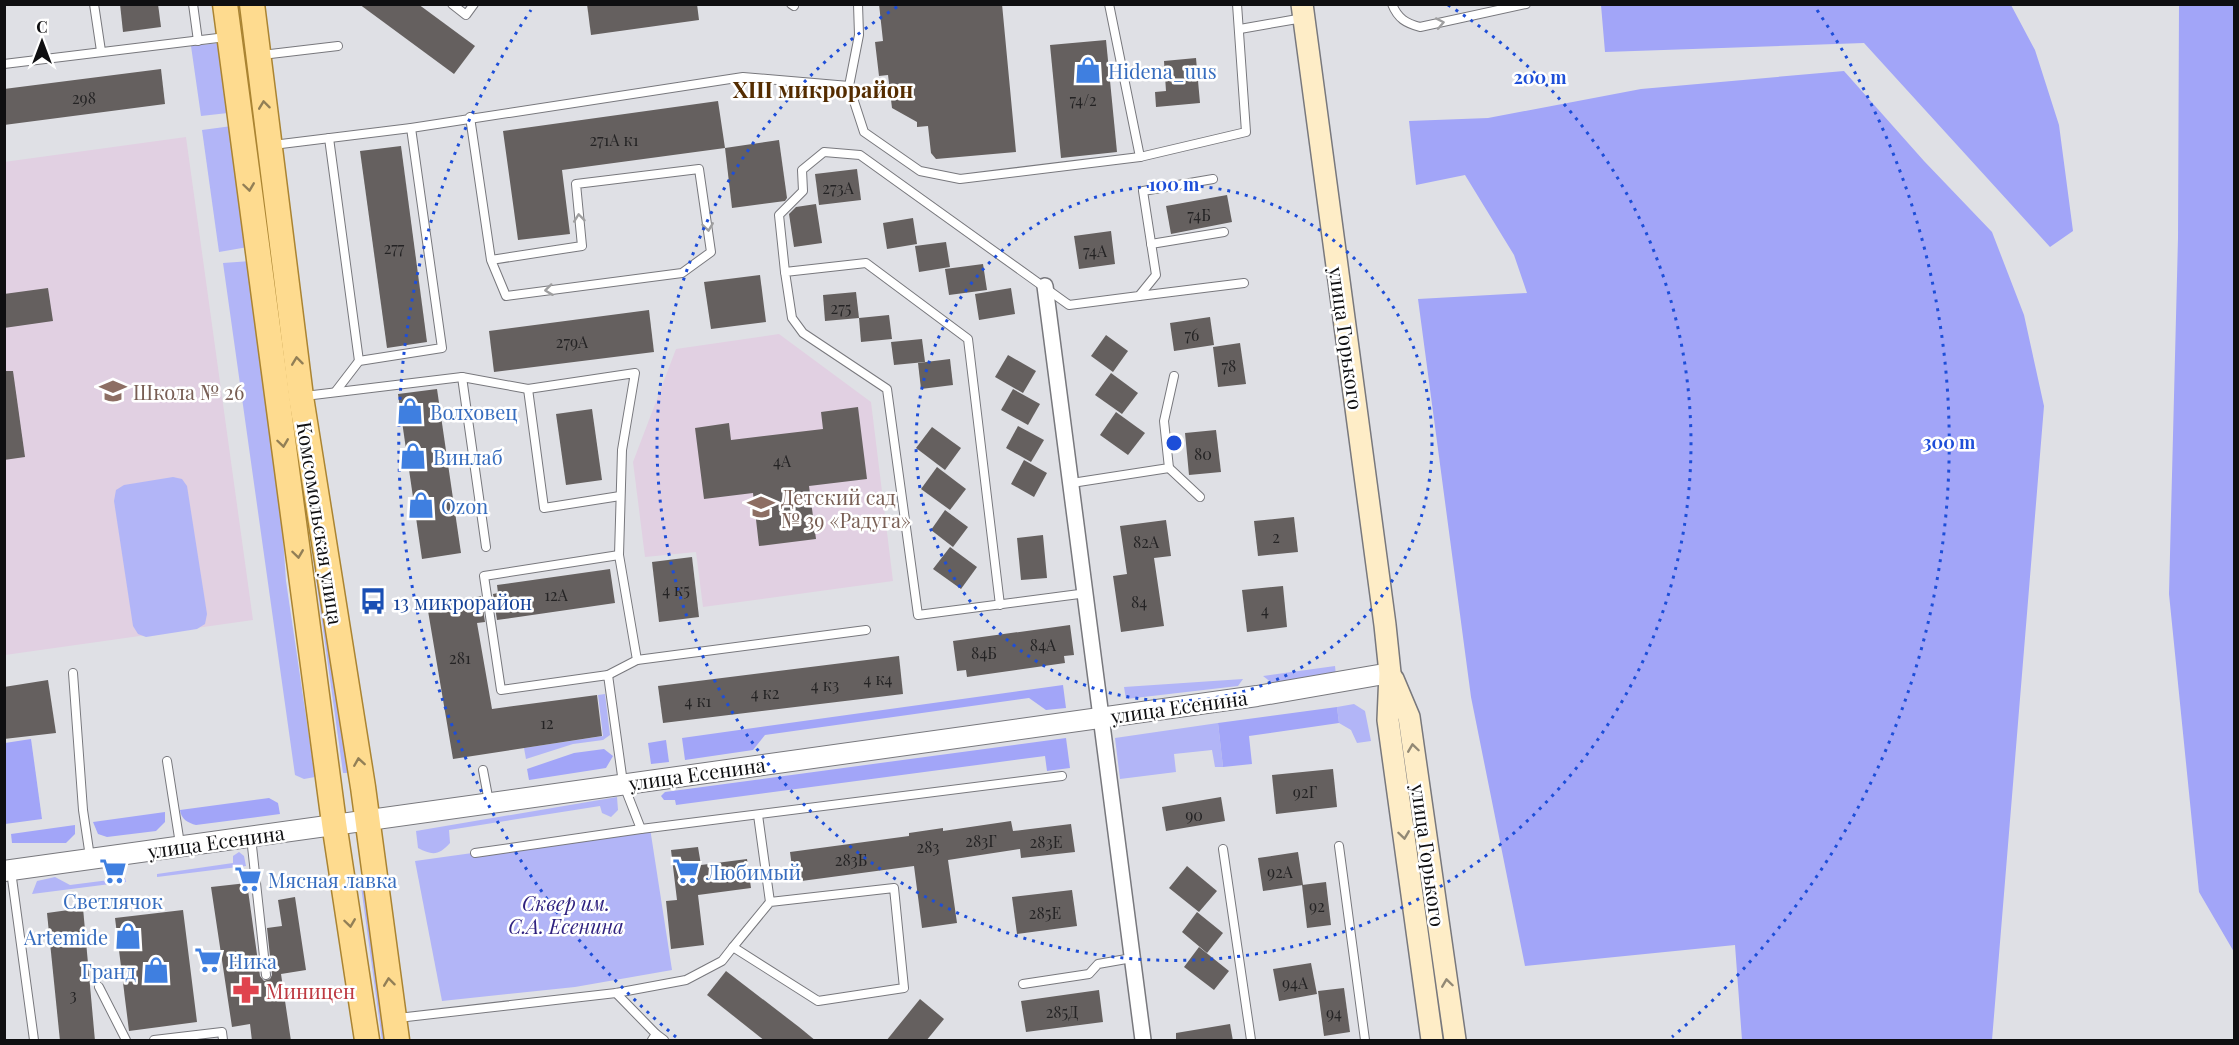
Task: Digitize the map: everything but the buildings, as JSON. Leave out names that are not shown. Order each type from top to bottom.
[{"type":"main road","name":"Комсомольская улица","points":[[225,4],[289,399],[368,819],[395,1029]]},
{"type":"main road","name":"Комсомольская улица","points":[[252,4],[268,145],[289,399],[334,823],[367,1041]]},
{"type":"main road","name":"улица Горького","points":[[1303,11],[1390,673],[1388,720],[1432,1041]]},
{"type":"main road","name":"улица Горького","points":[[1390,673],[1409,717],[1455,1041]]},
{"type":"street","points":[[1046,286],[1143,1041]]},
{"type":"street","name":"улица Есенина","points":[[7,870],[1257,696],[1390,673]]},
{"type":"lane","points":[[94,4],[101,51]]},
{"type":"lane","points":[[193,4],[198,41]]},
{"type":"lane","points":[[452,4],[466,15],[474,4]]},
{"type":"lane","points":[[858,4],[859,34],[849,86],[864,132],[920,171],[960,179],[1140,157],[1246,132],[1237,4]]},
{"type":"lane","points":[[1109,4],[1140,157]]},
{"type":"lane","points":[[1392,4],[1396,15],[1420,27],[1526,4]]},
{"type":"lane","points":[[1240,28],[1303,11]]},
{"type":"lane","points":[[4,64],[229,37]]},
{"type":"lane","points":[[258,56],[338,46]]},
{"type":"lane","points":[[268,145],[411,128],[470,117],[743,77],[849,86]]},
{"type":"lane","points":[[470,117],[490,260],[506,296],[682,273],[711,252],[699,169],[576,184],[582,246],[490,260]]},
{"type":"lane","points":[[336,391],[359,361],[442,348],[411,128]]},
{"type":"lane","points":[[329,138],[359,361]]},
{"type":"lane","points":[[1087,592],[918,615],[887,389],[803,333],[792,318],[779,215],[803,191],[801,170],[824,152],[860,155],[1046,286],[1069,305],[1244,283]]},
{"type":"lane","points":[[1139,296],[1156,276],[1143,191],[1213,179]]},
{"type":"lane","points":[[1151,244],[1224,232]]},
{"type":"lane","points":[[785,272],[866,263],[968,339],[1000,605]]},
{"type":"lane","points":[[289,399],[336,391],[462,377],[528,389],[635,373],[621,450],[619,555],[637,660]]},
{"type":"lane","points":[[1174,376],[1164,421],[1169,468],[1200,497]]},
{"type":"lane","points":[[462,377],[486,547]]},
{"type":"lane","points":[[528,389],[544,508],[620,496]]},
{"type":"lane","points":[[1072,483],[1169,468]]},
{"type":"lane","points":[[619,555],[484,576],[501,690],[608,675],[637,660],[866,630]]},
{"type":"lane","points":[[74,673],[83,810],[90,859]]},
{"type":"lane","points":[[608,675],[623,783],[641,829]]},
{"type":"lane","points":[[166,761],[180,846]]},
{"type":"lane","points":[[483,770],[489,802]]},
{"type":"lane","points":[[475,853],[641,829],[1062,776]]},
{"type":"lane","points":[[758,814],[770,902]]},
{"type":"lane","points":[[250,836],[266,975]]},
{"type":"lane","points":[[1339,846],[1365,1041]]},
{"type":"lane","points":[[1223,849],[1251,1041]]},
{"type":"lane","points":[[7,870],[34,1041]]},
{"type":"lane","points":[[395,1029],[686,981],[722,961],[733,947],[770,902],[894,888],[904,988],[818,1001],[733,947]]},
{"type":"lane","points":[[1023,984],[1089,974],[1098,964],[1132,957]]},
{"type":"lane","points":[[99,987],[126,1041]]},
{"type":"lane","points":[[616,993],[654,1038],[664,1041]]},
{"type":"lane","points":[[154,1041],[222,1032],[223,1041]]},
{"type":"shaded area","points":[[1601,5],[2011,5],[2035,50],[2059,125],[2073,231],[2050,247],[1864,43],[1605,52]]},
{"type":"shaded area","points":[[2179,5],[2234,5],[2234,952],[2199,892],[2169,594],[2178,238]]},
{"type":"shaded area","points":[[1844,71],[1924,161],[1992,232],[2024,315],[2044,406],[1992,1040],[1742,1040],[1735,945],[1525,966],[1471,697],[1418,299],[1527,293],[1514,255],[1465,175],[1416,185],[1409,121],[1488,118],[1641,89]]},
{"type":"shaded area","name":"Школа № 26","points":[[186,137],[253,620],[5,655],[4,162]]},
{"type":"shaded area","name":"Детский сад № 39 «Радуга»","points":[[779,334],[871,402],[893,581],[703,607],[696,552],[645,557],[633,462],[676,349]]},
{"type":"shaded area","points":[[1063,685],[1066,708],[1046,710],[1029,698],[765,735],[753,750],[685,760],[682,738]]},
{"type":"shaded area","points":[[1337,707],[1339,723],[1249,736],[1252,764],[1223,767],[1218,723]]},
{"type":"shaded area","points":[[1066,738],[1070,768],[1047,771],[1045,756],[676,805],[675,800],[664,800],[661,796],[665,792]]},
{"type":"shaded area","points":[[31,739],[42,819],[5,824],[5,743]]},
{"type":"shaded area","points":[[666,740],[669,762],[651,764],[648,743]]},
{"type":"shaded area","points":[[604,749],[613,756],[606,768],[529,780],[527,769],[574,753]]},
{"type":"shaded area","points":[[269,798],[278,803],[280,814],[196,825],[185,820],[180,810]]},
{"type":"shaded area","points":[[165,812],[165,822],[156,831],[107,837],[98,834],[93,822]]},
{"type":"shaded area","points":[[75,825],[75,834],[66,843],[12,843],[11,834]]},
{"type":"green space","points":[[234,5],[241,5],[260,143],[253,144]]},
{"type":"green space","points":[[220,43],[228,113],[201,116],[191,46]]},
{"type":"green space","points":[[232,126],[248,247],[219,252],[202,130]]},
{"type":"green space","points":[[265,173],[348,773],[343,773],[260,174]]},
{"type":"green space","points":[[251,261],[281,507],[286,581],[315,777],[304,779],[295,775],[223,263]]},
{"type":"green space","points":[[173,477],[182,479],[187,486],[207,614],[205,624],[197,629],[146,637],[138,634],[133,626],[114,501],[116,490],[124,485]]},
{"type":"green space","points":[[1335,666],[1336,675],[1272,683],[1263,676]]},
{"type":"green space","points":[[1243,679],[1238,686],[1126,699],[1124,687]]},
{"type":"green space","points":[[605,694],[610,735],[603,740],[573,744],[526,759],[524,748],[603,736],[598,695]]},
{"type":"green space","points":[[1354,704],[1365,711],[1371,741],[1357,743],[1351,730],[1339,723],[1337,707]]},
{"type":"green space","points":[[1218,723],[1223,767],[1215,767],[1212,750],[1174,754],[1176,772],[1120,779],[1115,738]]},
{"type":"green space","points":[[617,797],[618,810],[611,817],[602,813],[600,806],[449,830],[450,843],[442,850],[432,853],[418,848],[416,831]]},
{"type":"green space","name":"Сквер им. С.А. Есенина","points":[[650,828],[672,970],[575,987],[442,1001],[415,861]]},
{"type":"green space","points":[[239,852],[244,856],[246,866],[157,877],[157,874],[233,863],[233,856]]},
{"type":"green space","points":[[55,877],[70,885],[125,878],[126,882],[32,894],[37,881]]},
{"type":"green space","points":[[366,878],[388,1040],[382,1040],[360,879]]},
{"type":"place","name":"Hidena_uus","points":[[1088,70]]},
{"type":"place","name":"Школа № 26","points":[[113,391]]},
{"type":"place","name":"Волховец","points":[[410,411]]},
{"type":"place","name":"Винлаб","points":[[413,456]]},
{"type":"place","name":"Ozon","points":[[421,505]]},
{"type":"place","name":"Детский сад № 39 «Радуга»","points":[[761,507]]},
{"type":"place","name":"13 микрорайон","points":[[373,601]]},
{"type":"place","name":"Светлячок","points":[[113,871]]},
{"type":"place","name":"Любимый","points":[[686,871]]},
{"type":"place","name":"Мясная лавка","points":[[248,879]]},
{"type":"place","name":"Artemide","points":[[128,936]]},
{"type":"place","name":"Ника","points":[[208,960]]},
{"type":"place","name":"Гранд","points":[[156,970]]},
{"type":"place","name":"Миницен","points":[[246,990]]},
{"type":"district","name":"XIII микрорайон","points":[[823,89]]}]
